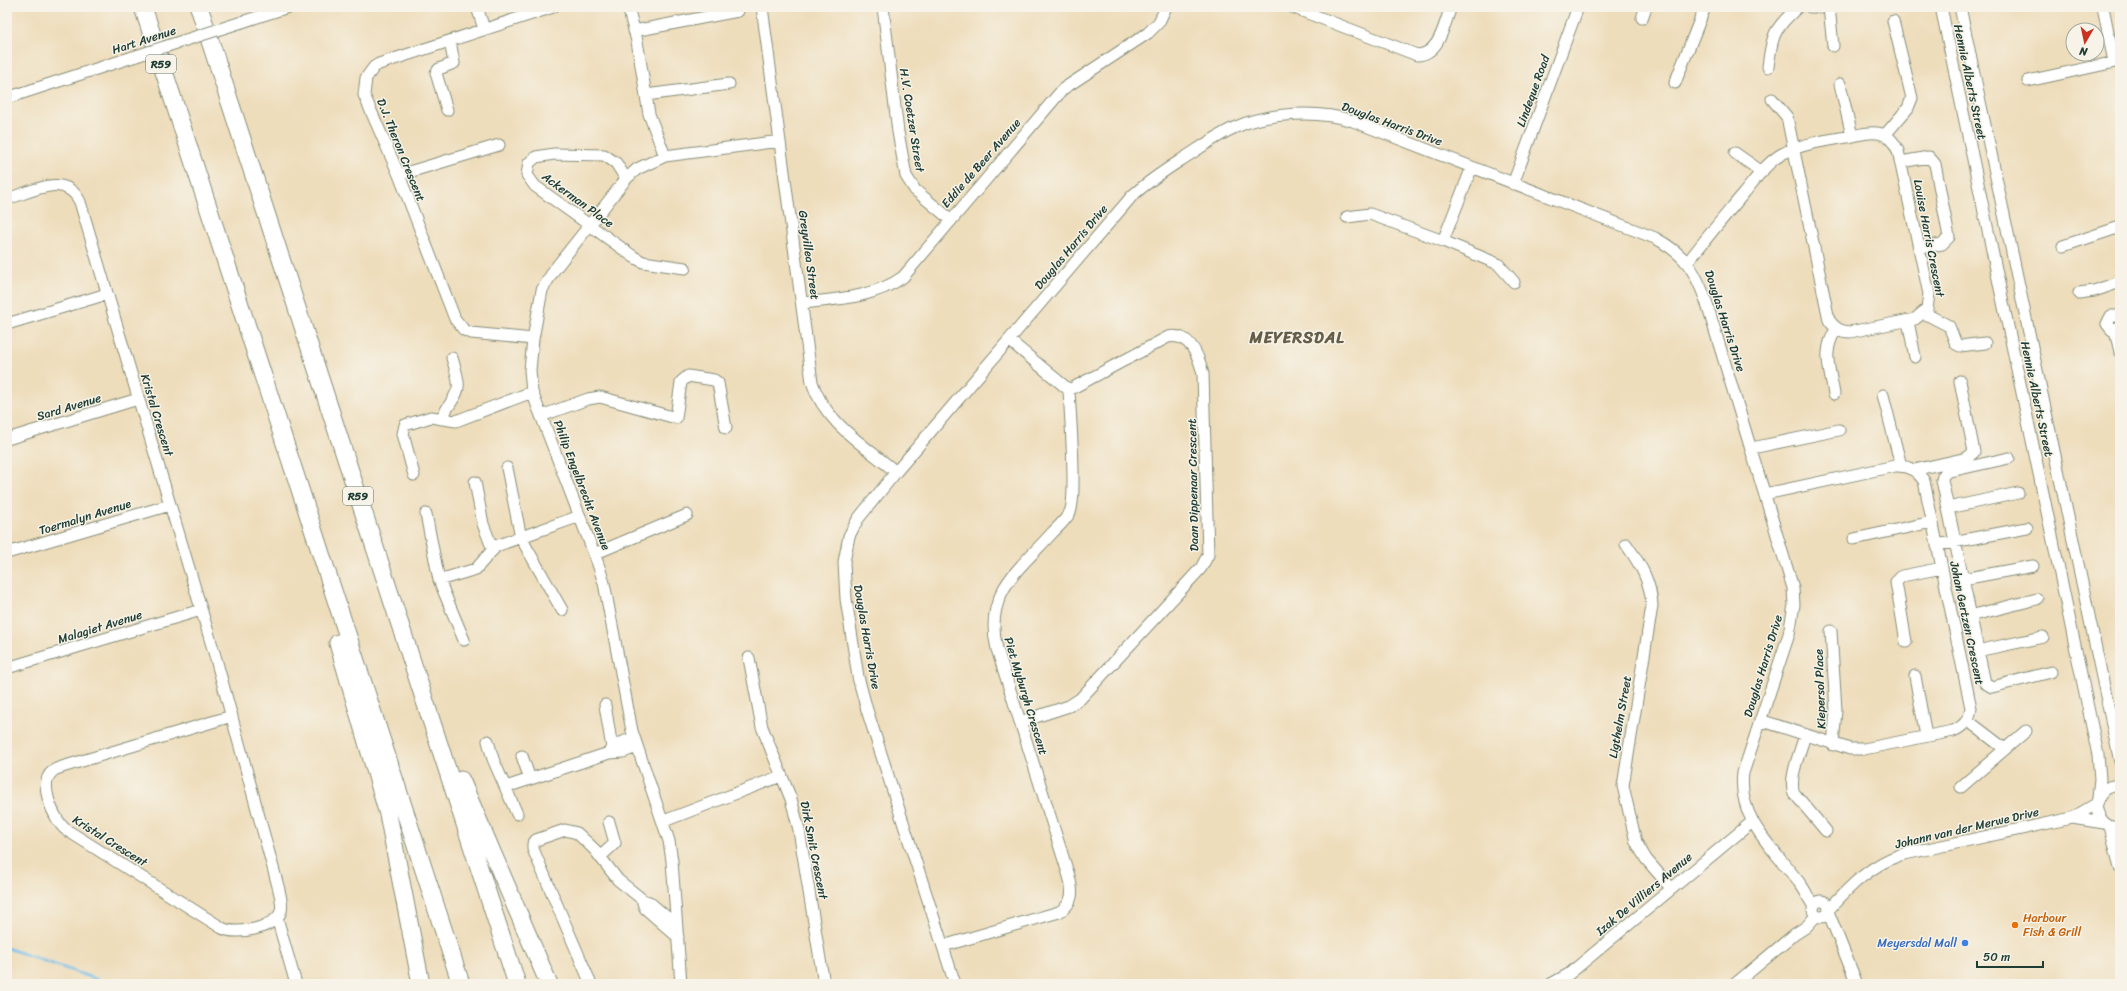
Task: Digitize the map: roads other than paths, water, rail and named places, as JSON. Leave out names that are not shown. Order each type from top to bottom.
[{"type":"highway","name":"R59","points":[[143,7],[461,984]]},
{"type":"highway","name":"R59","points":[[199,7],[517,984]]},
{"type":"highway","points":[[290,458],[289,469],[292,492],[388,814],[421,984]]},
{"type":"highway","points":[[430,715],[452,758],[549,984]]},
{"type":"street","name":"Hart Avenue","points":[[7,98],[288,7]]},
{"type":"street","points":[[477,7],[484,29]]},
{"type":"street","name":"D.J. Theron Crescent","points":[[533,339],[471,333],[460,326],[445,294],[399,176],[366,99],[364,86],[366,78],[374,67],[380,64],[553,7]]},
{"type":"street","points":[[628,7],[653,127],[665,156]]},
{"type":"street","name":"Greyvillea Street","points":[[762,7],[812,382],[819,401],[833,419],[896,472]]},
{"type":"street","name":"H.V. Coetzer Street","points":[[882,7],[898,132],[906,176],[915,190],[950,220]]},
{"type":"street","name":"Eddie de Beer Avenue","points":[[802,303],[871,293],[891,285],[908,271],[1063,89],[1148,33],[1159,22],[1166,7]]},
{"type":"street","points":[[1292,7],[1417,55],[1427,53],[1437,44],[1451,7]]},
{"type":"street","name":"Lindeque Road","points":[[1513,184],[1578,7]]},
{"type":"street","points":[[1642,18],[1646,7]]},
{"type":"street","points":[[1675,83],[1705,7]]},
{"type":"street","points":[[1768,66],[1771,45],[1776,30],[1798,7]]},
{"type":"street","points":[[1810,7],[1830,7],[1833,46]]},
{"type":"street","name":"Hennie Alberts Street","points":[[1941,7],[2096,747],[2100,772],[2097,800],[2099,818],[2111,826],[2120,868]]},
{"type":"street","name":"Hennie Alberts Street","points":[[1960,7],[2120,762]]},
{"type":"street","points":[[2028,80],[2117,61],[2103,7]]},
{"type":"street","points":[[634,31],[738,11]]},
{"type":"street","points":[[1688,262],[1713,228],[1762,172],[1777,158],[1792,150],[1852,136],[1872,132],[1885,135],[1908,108],[1912,98],[1893,20]]},
{"type":"street","points":[[447,110],[436,73],[439,69],[454,63],[450,41]]},
{"type":"street","points":[[646,95],[729,84]]},
{"type":"street","points":[[1840,84],[1852,136]]},
{"type":"street","points":[[1772,99],[1787,117],[1792,150],[1829,320],[1837,328],[1830,338],[1827,348],[1834,394]]},
{"type":"street","name":"Douglas Harris Drive","points":[[955,984],[858,677],[846,598],[844,562],[849,536],[858,519],[896,472],[1125,203],[1141,188],[1202,147],[1240,125],[1276,117],[1307,115],[1333,116],[1353,121],[1655,238],[1668,245],[1688,262],[1699,281],[1792,580],[1794,605],[1789,634],[1760,720],[1742,781],[1743,797],[1752,822],[1766,842],[1821,909],[1837,938],[1856,984]]},
{"type":"street","name":"Louise Harris Crescent","points":[[1837,328],[1850,332],[1908,321],[1915,319],[1924,313],[1928,305],[1929,294],[1901,162],[1896,145],[1885,135]]},
{"type":"street","name":"Philip Engelbrecht Avenue","points":[[681,984],[672,861],[664,821],[636,743],[604,583],[532,392],[530,370],[533,339],[542,290],[554,270],[626,179],[637,169],[665,156],[780,141]]},
{"type":"street","points":[[399,176],[499,145]]},
{"type":"street","points":[[1735,153],[1762,172]]},
{"type":"street","name":"Ackerman Place","points":[[626,179],[616,163],[604,154],[543,155],[536,157],[529,163],[527,175],[531,182],[590,226],[643,262],[685,268]]},
{"type":"street","points":[[1901,162],[1929,157],[1935,164],[1949,237],[1942,244],[1919,248]]},
{"type":"street","points":[[1443,241],[1472,167]]},
{"type":"street","name":"Kristal Crescent","points":[[7,199],[56,184],[71,188],[80,202],[232,716],[278,886],[282,907],[278,918],[296,984]]},
{"type":"street","points":[[1347,217],[1370,214],[1443,241],[1498,264],[1514,282]]},
{"type":"street","points":[[2063,246],[2120,227]]},
{"type":"street","points":[[2079,293],[2094,291],[2120,282]]},
{"type":"street","points":[[7,324],[107,294]]},
{"type":"street","points":[[1924,313],[1949,326],[1956,344],[1960,346],[1985,343]]},
{"type":"street","points":[[1908,321],[1914,357]]},
{"type":"street","points":[[2119,322],[2120,352]]},
{"type":"street","name":"Daan Dippenaar Crescent","points":[[1020,722],[1073,704],[1080,699],[1201,568],[1208,555],[1203,374],[1199,359],[1190,343],[1178,336],[1168,337],[1069,390]]},
{"type":"street","points":[[1009,340],[1069,390]]},
{"type":"street","points":[[441,419],[459,390],[452,358]]},
{"type":"street","points":[[541,416],[588,399],[600,397],[676,418],[680,386],[683,378],[688,376],[716,381],[719,384],[726,428]]},
{"type":"street","points":[[1765,494],[1901,466],[1914,470],[1967,458],[1974,452],[1960,381]]},
{"type":"street","name":"Piet Myburgh Crescent","points":[[943,946],[1059,912],[1068,906],[1072,898],[1069,876],[996,644],[994,631],[994,613],[1006,583],[1070,512],[1072,499],[1072,463],[1069,390]]},
{"type":"street","points":[[414,474],[403,427],[428,418],[456,421],[532,392]]},
{"type":"street","points":[[1883,395],[1901,466]]},
{"type":"street","name":"Sard Avenue","points":[[7,439],[138,399]]},
{"type":"street","points":[[1752,448],[1839,430]]},
{"type":"street","points":[[2009,458],[1944,474],[1942,479],[1977,651],[1985,683],[1989,687],[2051,672]]},
{"type":"street","points":[[507,468],[521,538],[562,610]]},
{"type":"street","name":"Johan Gertzen Crescent","points":[[1914,470],[1924,481],[1938,545],[1970,700],[1971,712],[1967,720]]},
{"type":"street","points":[[474,482],[483,524],[492,550]]},
{"type":"street","points":[[1948,508],[2018,493]]},
{"type":"street","name":"Toermalyn Avenue","points":[[7,553],[170,505]]},
{"type":"street","points":[[426,514],[439,580],[464,640]]},
{"type":"street","points":[[594,554],[687,515]]},
{"type":"street","points":[[439,580],[472,571],[482,563],[496,546],[580,516]]},
{"type":"street","points":[[1854,539],[1932,522]]},
{"type":"street","points":[[1938,545],[1955,543],[2027,528]]},
{"type":"street","name":"Ligthelm Street","points":[[1626,544],[1645,574],[1651,588],[1652,606],[1623,786],[1636,842],[1646,859],[1671,888]]},
{"type":"street","points":[[1963,580],[2033,566]]},
{"type":"street","points":[[1906,642],[1896,582],[1902,576],[1942,568]]},
{"type":"street","points":[[1970,616],[2037,599]]},
{"type":"street","name":"Malagiet Avenue","points":[[7,668],[201,610]]},
{"type":"street","name":"Kiepersol Place","points":[[1831,631],[1836,710],[1833,745]]},
{"type":"street","points":[[1977,651],[2043,637]]},
{"type":"street","name":"Dirk Smit Crescent","points":[[749,658],[760,720],[791,799],[799,830],[824,984]]},
{"type":"street","points":[[1915,676],[1926,736]]},
{"type":"street","points":[[605,705],[610,750]]},
{"type":"street","name":"Kristal Crescent","points":[[232,716],[62,767],[53,771],[49,775],[47,783],[48,795],[56,818],[71,834],[222,928],[232,932],[242,932],[272,922],[278,918]]},
{"type":"street","points":[[1760,720],[1833,745],[1850,749],[1864,749],[1953,731],[1967,720],[2005,749]]},
{"type":"street","points":[[1962,787],[2026,731]]},
{"type":"street","points":[[1805,735],[1793,778],[1792,787],[1794,793],[1826,831]]},
{"type":"street","points":[[488,741],[493,759],[517,814]]},
{"type":"street","points":[[506,787],[610,750],[636,743]]},
{"type":"street","points":[[522,756],[530,779]]},
{"type":"street","points":[[664,821],[781,776]]},
{"type":"street","points":[[2072,818],[2097,800],[2109,787],[2120,786]]},
{"type":"street","name":"Johann van der Merwe Drive","points":[[1735,984],[1795,934],[1806,928],[1821,909],[1879,864],[1900,856],[2072,818],[2111,826]]},
{"type":"street","points":[[600,857],[615,843],[609,822]]},
{"type":"street","name":"Izak De Villiers Avenue","points":[[1551,984],[1574,970],[1752,822]]},
{"type":"street","points":[[591,984],[533,849],[533,844],[536,840],[571,830],[582,837],[614,875],[643,900],[649,902],[676,925]]},
{"type":"street","points":[[643,900],[645,908],[678,937]]},
{"type":"waterway","points":[[7,948],[110,984]]},
{"type":"place","name":"Harbour Fish & Grill","points":[[2015,925]]},
{"type":"place","name":"Meyersdal Mall","points":[[1965,943]]},
{"type":"district","name":"MEYERSDAL","points":[[1297,337]]}]
